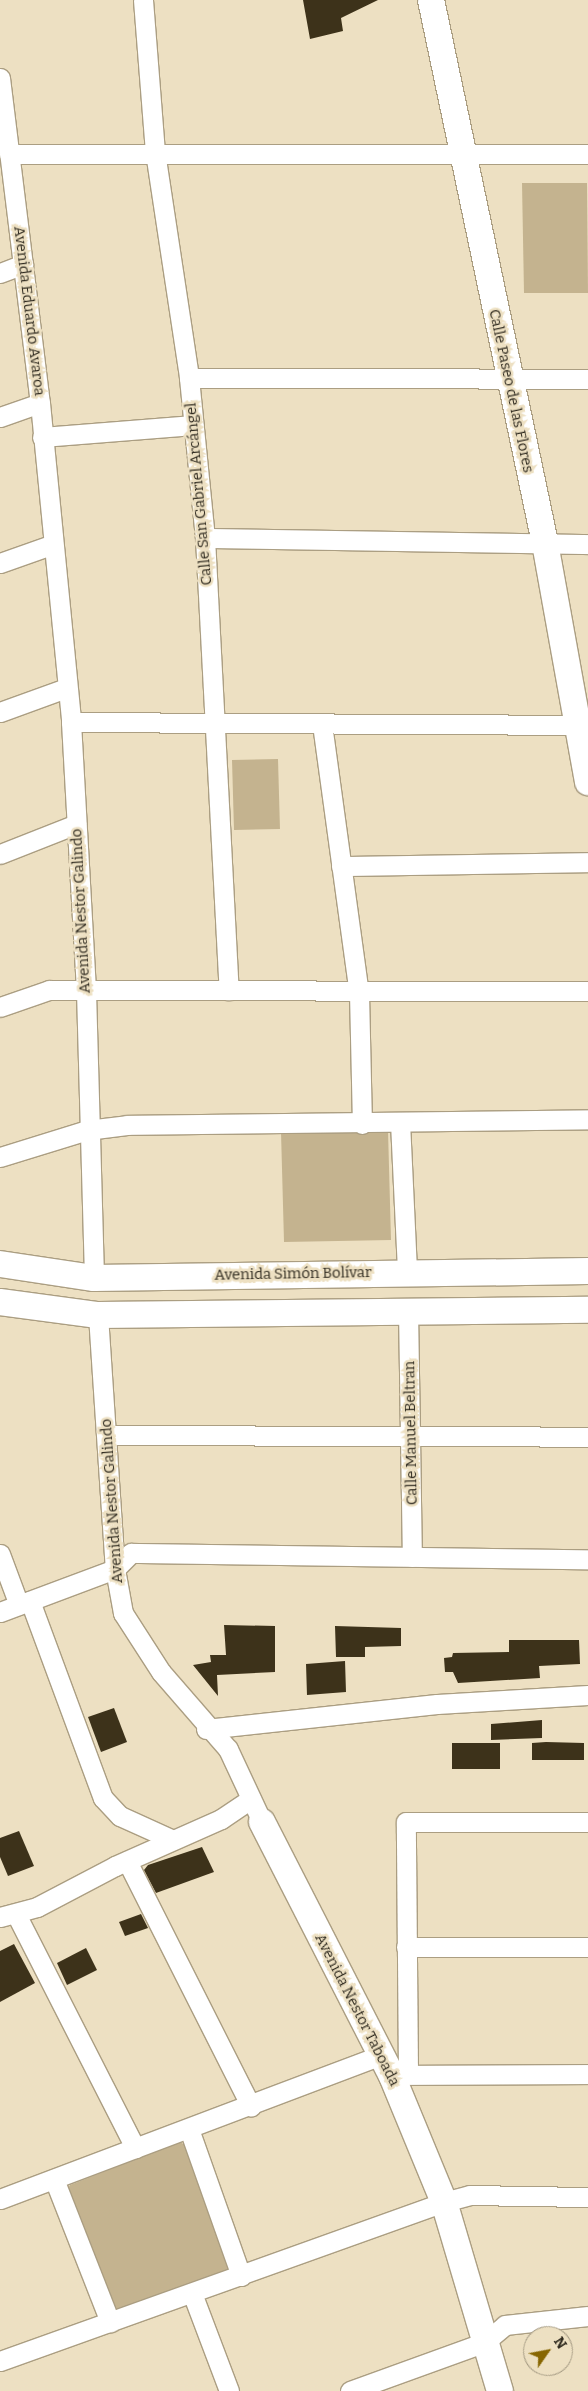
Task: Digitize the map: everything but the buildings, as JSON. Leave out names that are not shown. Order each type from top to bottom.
[{"type":"street","name":"Calle San Gabriel Arcángel","points":[[143,0],[155,152],[189,378],[205,538],[229,990]]},
{"type":"street","name":"Calle Paseo de las Flores","points":[[431,0],[508,378],[583,725],[588,782]]},
{"type":"street","name":"Avenida Eduardo Avaroa","points":[[0,78],[40,403],[51,545]]},
{"type":"street","points":[[9,154],[155,152],[588,154]]},
{"type":"street","points":[[0,273],[23,264]]},
{"type":"street","points":[[189,378],[588,379]]},
{"type":"street","points":[[0,418],[40,403]]},
{"type":"street","points":[[42,437],[194,425]]},
{"type":"street","points":[[205,538],[588,544]]},
{"type":"street","points":[[0,563],[51,545]]},
{"type":"street","name":"Avenida Nestor Galindo","points":[[51,545],[71,722],[86,991],[87,1130],[94,1278]]},
{"type":"street","points":[[0,712],[66,688]]},
{"type":"street","points":[[71,722],[583,725]]},
{"type":"street","points":[[322,724],[359,993],[362,1124]]},
{"type":"street","points":[[0,854],[76,824]]},
{"type":"street","points":[[341,866],[588,862]]},
{"type":"street","points":[[0,1007],[49,990],[229,990],[359,993],[588,991]]},
{"type":"street","points":[[0,1157],[87,1130],[127,1125],[362,1124],[588,1119]]},
{"type":"street","points":[[400,1122],[407,1271]]},
{"type":"street","name":"Avenida Simón Bolívar","points":[[0,1264],[94,1278],[407,1271],[588,1271]]},
{"type":"street","points":[[94,1278],[98,1315]]},
{"type":"street","points":[[0,1302],[98,1315],[408,1309],[588,1310]]},
{"type":"street","name":"Calle Manuel Beltran","points":[[408,1309],[412,1435],[412,1557]]},
{"type":"street","name":"Avenida Nestor Galindo","points":[[98,1315],[108,1434],[115,1569],[123,1613],[161,1672],[206,1729],[228,1749],[257,1811]]},
{"type":"street","points":[[108,1434],[588,1437]]},
{"type":"street","points":[[0,1612],[115,1569],[131,1553],[588,1559]]},
{"type":"street","points":[[0,1554],[24,1603],[103,1798],[120,1816],[172,1840]]},
{"type":"street","points":[[206,1729],[437,1704],[588,1694]]},
{"type":"street","points":[[135,2148],[8,1915],[221,1819],[257,1811]]},
{"type":"street","name":"Avenida Nestor Taboada","points":[[257,1811],[394,2068],[444,2202],[500,2391]]},
{"type":"street","points":[[394,2068],[406,1947],[406,1822],[588,1822]]},
{"type":"street","points":[[127,1861],[251,2106]]},
{"type":"street","points":[[406,1947],[588,1947]]},
{"type":"street","points":[[0,2199],[251,2106],[394,2068],[588,2074]]},
{"type":"street","points":[[189,2129],[241,2276]]},
{"type":"street","points":[[54,2179],[110,2322]]},
{"type":"street","points":[[0,2362],[444,2202],[470,2195],[588,2197]]},
{"type":"street","points":[[192,2292],[229,2391]]},
{"type":"street","points":[[350,2391],[485,2342],[505,2325],[588,2316]]},
{"type":"shaded area","points":[[522,183],[587,183],[588,293],[524,293]]},
{"type":"shaded area","points":[[278,759],[280,829],[234,830],[232,760]]},
{"type":"shaded area","points":[[388,1130],[391,1240],[284,1242],[281,1132]]},
{"type":"shaded area","points":[[180,2142],[187,2146],[232,2264],[229,2271],[118,2312],[114,2309],[67,2190],[70,2185]]}]
